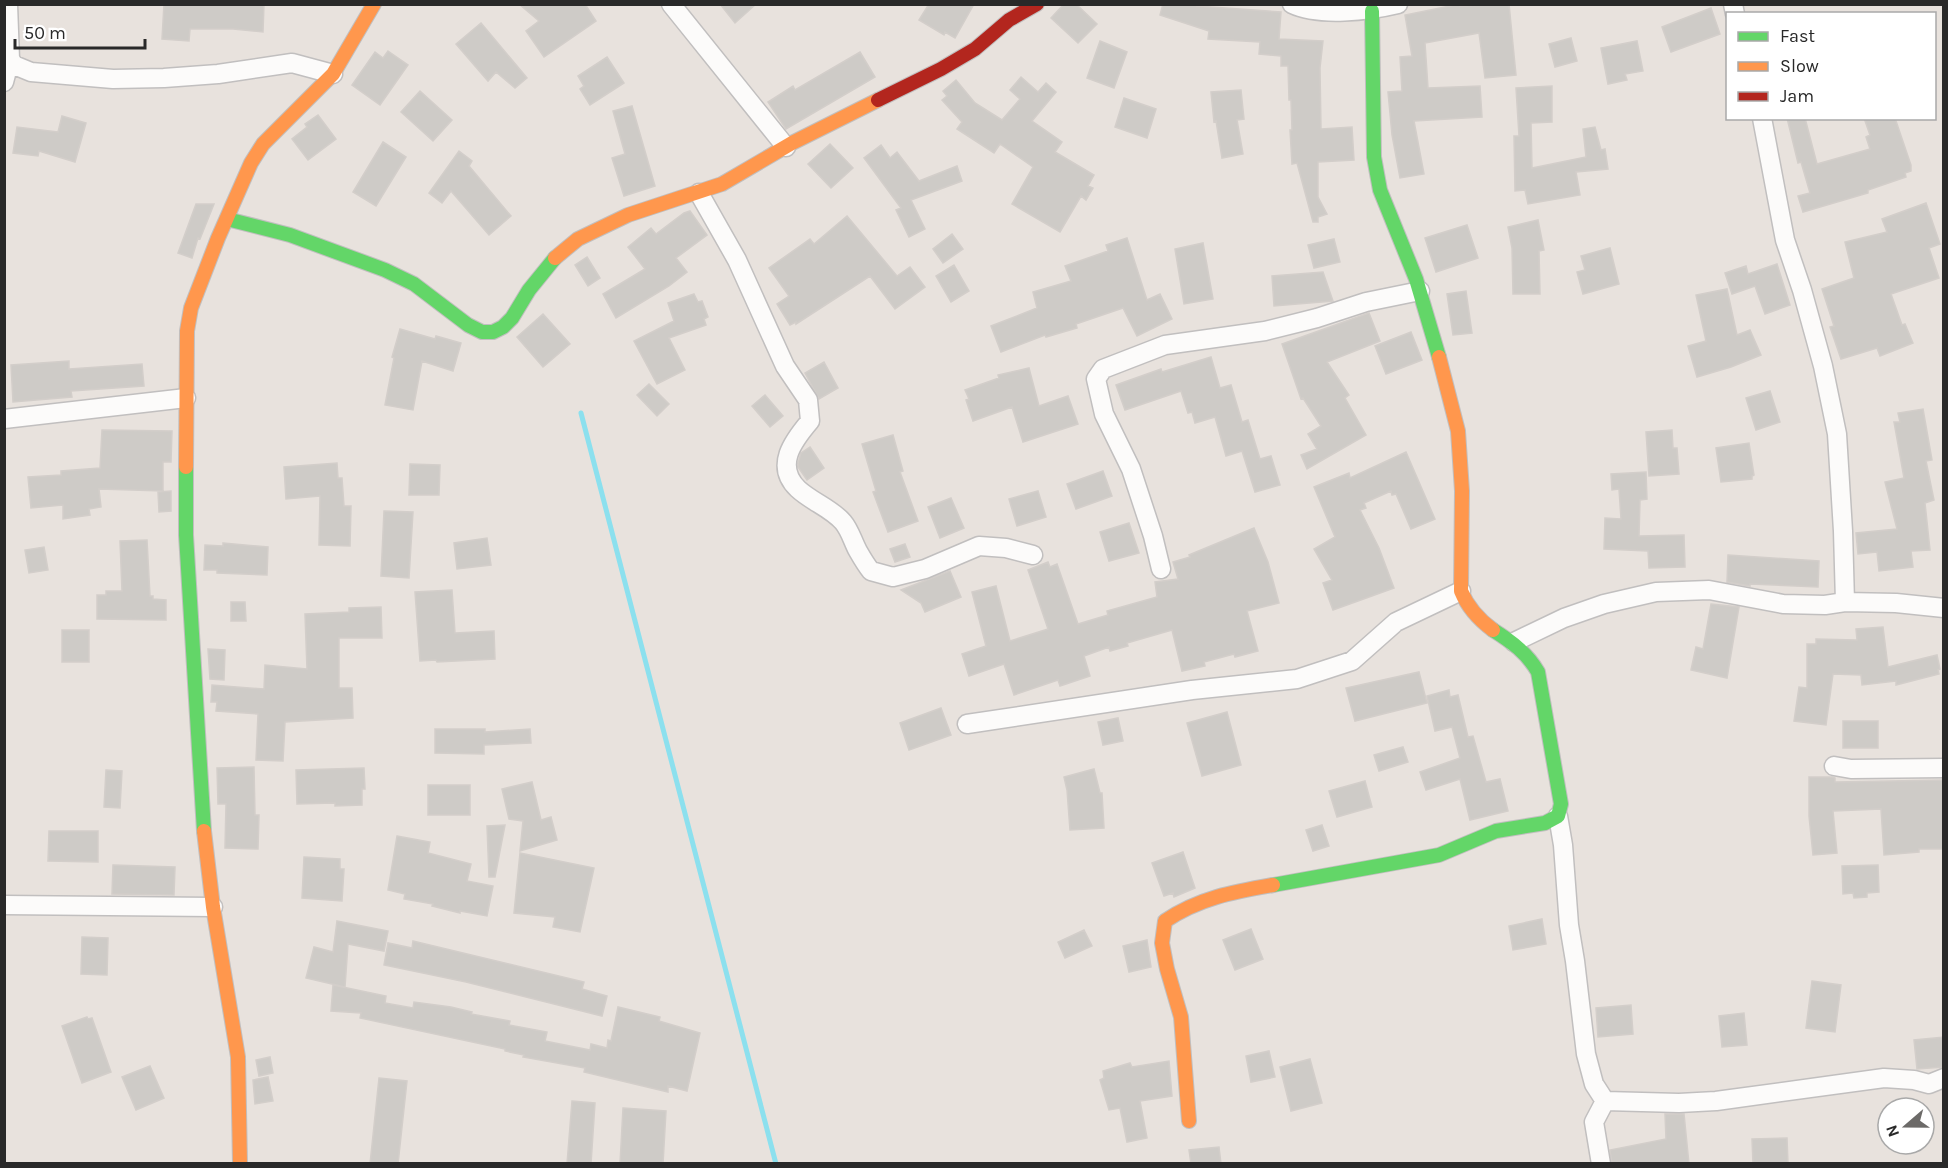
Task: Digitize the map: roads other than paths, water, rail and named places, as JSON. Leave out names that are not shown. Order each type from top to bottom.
[{"type":"street","points":[[4,82],[10,59],[8,4]]},
{"type":"street","points":[[240,1164],[237,1048],[205,845],[186,535],[187,331],[191,308],[251,163],[263,144],[333,74],[374,4]]},
{"type":"street","points":[[671,4],[786,147]]},
{"type":"street","points":[[227,219],[299,238],[385,270],[414,284],[468,325],[482,332],[493,332],[503,327],[512,318],[529,290],[551,262],[578,239],[628,215],[722,184],[786,147],[941,69],[975,49],[1009,20],[1037,4]]},
{"type":"street","points":[[1292,4],[1301,9],[1349,8],[1372,11],[1398,4]]},
{"type":"street","points":[[1372,11],[1374,157],[1380,190],[1420,291],[1458,431],[1462,491],[1461,591],[1464,603],[1471,613],[1514,642],[1533,661],[1538,672],[1561,804],[1558,816],[1563,845],[1569,925],[1586,1054],[1594,1084],[1605,1101]]},
{"type":"street","points":[[10,59],[20,69],[31,72],[112,79],[218,74],[292,63],[333,74]]},
{"type":"street","points":[[1762,120],[1785,240],[1802,290],[1823,366],[1837,434],[1845,602]]},
{"type":"street","points":[[699,193],[736,260],[786,366],[808,400],[810,421],[797,437],[787,458],[787,475],[799,490],[829,509],[844,523],[870,571],[893,577],[925,568],[979,546],[1006,548],[1033,555]]},
{"type":"street","points":[[1161,569],[1153,536],[1131,469],[1104,414],[1096,379],[1103,369],[1165,345],[1265,331],[1317,318],[1366,302],[1420,291]]},
{"type":"street","points":[[4,419],[186,398]]},
{"type":"street","points":[[1514,642],[1564,618],[1604,604],[1656,592],[1708,590],[1783,604],[1896,603],[1944,608]]},
{"type":"street","points":[[967,724],[1192,690],[1297,679],[1352,661],[1396,622],[1461,591]]},
{"type":"street","points":[[1834,766],[1851,769],[1944,768]]},
{"type":"street","points":[[1189,1121],[1181,1017],[1162,943],[1165,921],[1184,908],[1229,893],[1439,855],[1496,831],[1545,823],[1558,816]]},
{"type":"street","points":[[4,905],[213,907]]},
{"type":"street","points":[[1605,1101],[1679,1103],[1716,1101],[1884,1078],[1914,1080],[1929,1084],[1944,1078]]},
{"type":"street","points":[[1601,1164],[1594,1122],[1605,1101]]},
{"type":"waterway","points":[[581,413],[776,1164]]}]
